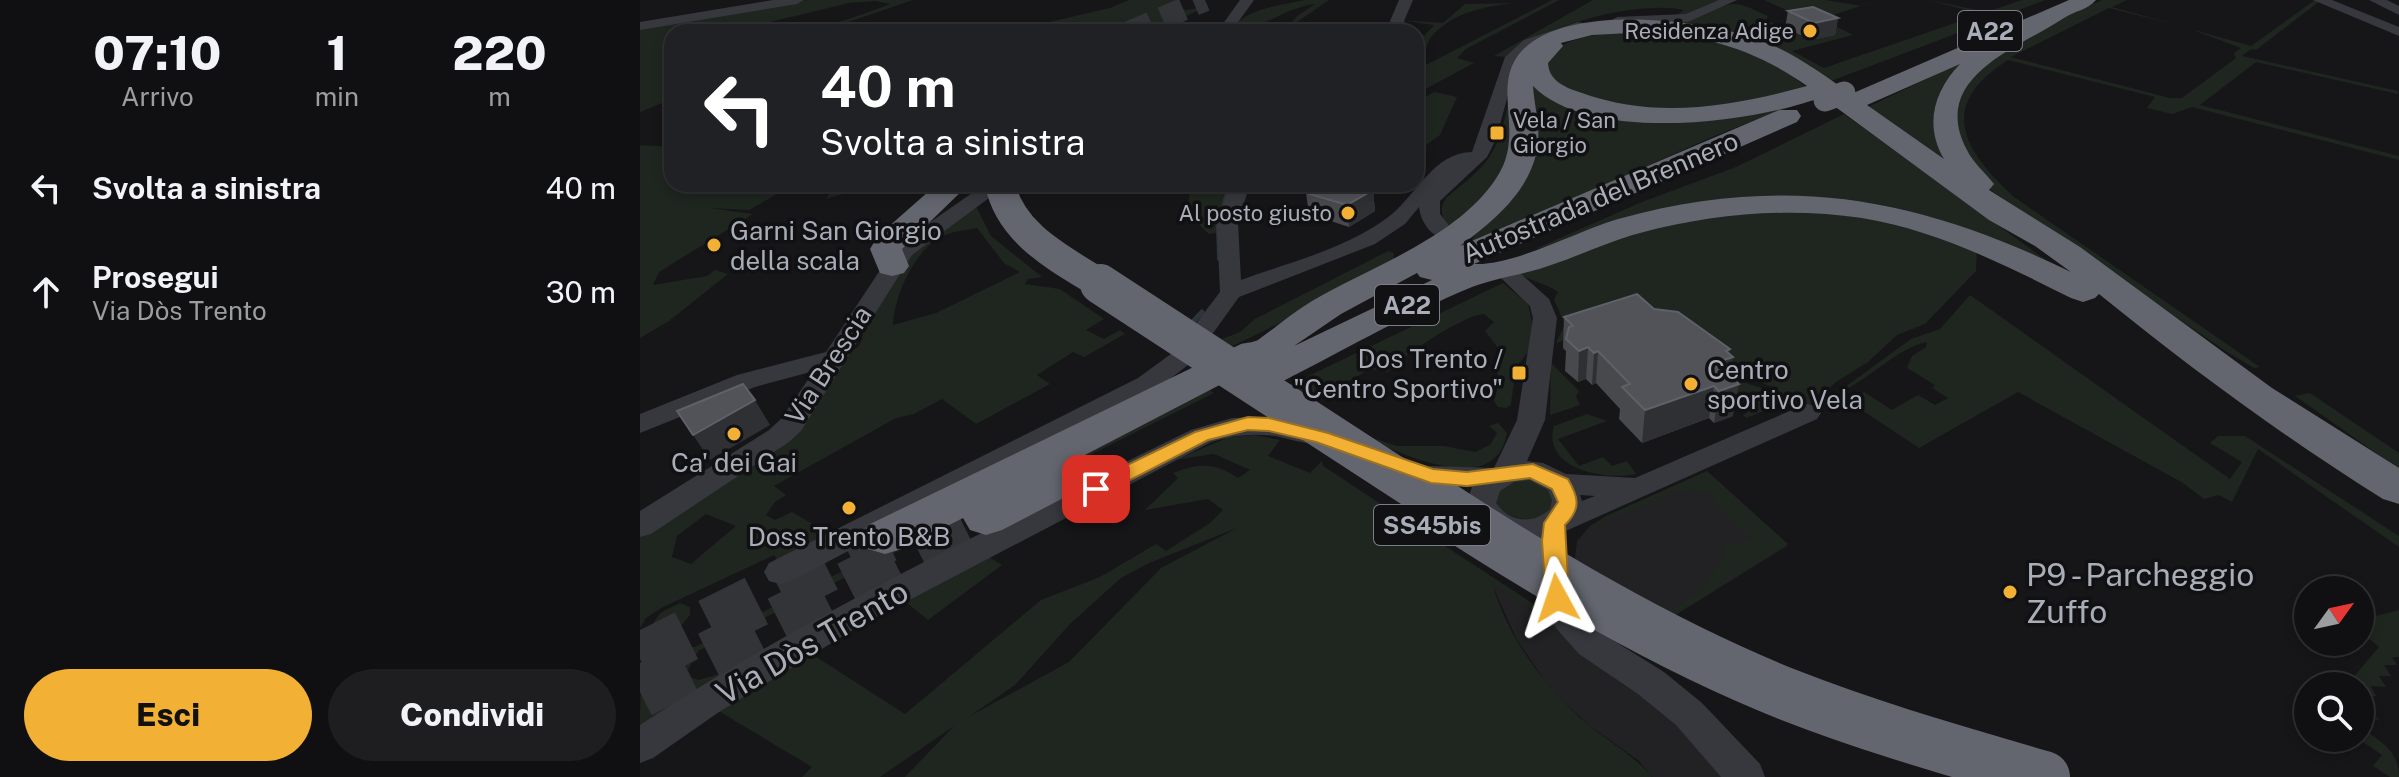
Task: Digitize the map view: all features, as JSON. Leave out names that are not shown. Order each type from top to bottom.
[{"type":"highway","name":"Autostrada del Brennero","points":[[885,537],[1275,342],[1542,221],[1918,61],[2060,6],[2086,0]]},
{"type":"highway","name":"Autostrada del Brennero","points":[[986,518],[1291,361],[1628,200],[1834,97],[2060,6]]},
{"type":"highway","points":[[2021,223],[2011,210],[1974,179],[1951,151],[1945,135],[1945,108],[1955,86],[1983,56],[2049,21],[2060,6]]},
{"type":"highway","points":[[1275,342],[1302,320],[1425,253],[1493,201],[1511,181],[1525,142],[1521,71],[1526,60],[1543,44],[1592,29],[1627,26],[1684,29],[1727,37],[1762,49],[1799,70],[2135,306],[2154,333],[2310,446],[2399,488]]},
{"type":"highway","points":[[1834,97],[1767,105],[1726,111],[1644,114],[1593,106],[1561,94],[1542,81],[1535,68],[1536,62],[1548,48],[1563,41],[1622,30],[1690,33],[1758,52],[1788,69],[2047,255],[2094,297],[2283,439]]},
{"type":"highway","points":[[892,266],[886,249],[890,243],[945,192]]},
{"type":"highway","name":"SS45bis","points":[[982,192],[989,214],[1001,233],[1024,253],[1604,635],[1775,719],[1944,777]]},
{"type":"highway","name":"SS45bis","points":[[1002,192],[1007,208],[1019,226],[1040,245],[1461,519],[1620,616],[1787,694],[1883,729],[2044,777]]},
{"type":"highway","points":[[1463,278],[1516,266],[1596,236],[1675,215],[1747,205],[1802,203],[1877,211],[1950,230],[2009,253],[2094,297]]},
{"type":"street","points":[[640,26],[797,0]]},
{"type":"street","points":[[1230,24],[1247,0]]},
{"type":"street","points":[[1398,24],[1406,0]]},
{"type":"street","points":[[1445,233],[1430,216],[1431,199],[1478,157],[1487,139],[1510,60],[1529,43],[1559,31],[1596,22],[1688,18],[1730,0]]},
{"type":"street","points":[[2320,0],[2399,32]]},
{"type":"street","points":[[2376,0],[2399,11]]},
{"type":"street","points":[[1424,189],[1463,157],[1478,157]]},
{"type":"street","name":"Via Brescia","points":[[640,526],[779,436],[791,425],[892,266],[924,234],[987,192]]},
{"type":"street","points":[[1231,292],[1225,244],[1229,211],[1237,192]]},
{"type":"street","points":[[780,572],[1147,384],[1184,356],[1231,292],[1368,240],[1398,220],[1422,192]]},
{"type":"street","points":[[1512,278],[1536,298],[1544,311],[1531,420],[1495,485],[1485,514],[1505,528],[1529,554],[1568,619],[1591,644],[1651,683],[1689,714],[1746,777]]},
{"type":"street","points":[[640,424],[746,381],[835,357]]},
{"type":"street","points":[[1505,528],[1534,531],[1645,486],[1808,413]]},
{"type":"street","points":[[1531,420],[1568,502],[1557,522],[1553,541],[1557,598]]},
{"type":"street","name":"Via Dòs Trento","points":[[640,746],[753,674],[883,599],[1220,429],[1248,423],[1269,424],[1329,440],[1431,476],[1495,485]]},
{"type":"street","points":[[1495,485],[1533,470],[1556,481],[1600,488],[1645,486]]},
{"type":"shaded area","points":[[807,0],[913,0],[842,24],[831,24],[890,4],[876,1],[849,3],[762,24],[664,24],[664,102],[640,112],[640,28]]},
{"type":"shaded area","points":[[1129,0],[1179,0],[1174,6],[1186,10],[1205,7],[1170,24],[1041,24],[1110,8]]},
{"type":"shaded area","points":[[1305,0],[1329,0],[1294,24],[1291,24],[1296,17],[1315,4],[1260,24],[1235,24],[1273,6]]},
{"type":"shaded area","points":[[1552,0],[1559,0],[1466,49],[1457,58],[1474,63],[1424,90],[1424,66]]},
{"type":"shaded area","points":[[1593,0],[1720,0],[1693,13],[1665,18],[1606,20],[1675,16],[1684,10],[1642,9],[1591,18],[1542,35],[1507,57],[1494,56]]},
{"type":"shaded area","points":[[1764,0],[1826,0],[1861,6],[1821,19],[1853,35],[1792,51],[1824,68],[1981,14],[1928,0],[1987,12],[2022,0],[2045,0],[1823,84],[1768,51],[1696,31],[1628,26],[1564,33],[1538,44],[1518,67],[1517,152],[1502,182],[1480,207],[1453,230],[1446,223],[1442,211],[1446,198],[1489,158],[1502,128],[1515,72],[1522,58],[1535,45],[1555,35],[1585,27],[1676,23],[1734,4],[1768,16],[1766,20],[1811,40],[1834,35],[1786,14],[1793,13]]},
{"type":"shaded area","points":[[2102,0],[2127,0],[2112,7],[2176,25],[2109,8],[2011,57],[2170,98],[2182,98],[2236,58],[2234,53],[2241,48],[2191,29],[2251,46],[2315,0],[2320,1],[2256,50],[2251,49],[2242,56],[2398,91],[2398,94],[2256,62],[2200,105],[2399,156],[2399,160],[2192,107],[2172,114],[2147,108],[2155,97],[2008,60],[1985,77],[1971,94],[1965,111],[1965,128],[1981,162],[1996,180],[2014,197],[2260,367],[2254,368],[2227,352],[1984,184],[1946,123],[1967,74],[2043,26]]},
{"type":"shaded area","points":[[1514,3],[1459,16],[1431,37],[1424,50],[1424,35],[1434,25],[1400,20],[1443,23],[1465,4]]},
{"type":"shaded area","points":[[1666,31],[1757,56],[1809,89],[1770,101],[1659,113],[1558,90],[1541,59],[1569,42],[1585,37],[1616,32]]},
{"type":"shaded area","points":[[1976,55],[1950,86],[1965,174],[1862,110]]},
{"type":"shaded area","points":[[1538,80],[1635,116],[1819,96],[1719,134],[1468,245],[1503,197],[1525,81]]},
{"type":"shaded area","points":[[1434,92],[1457,97],[1440,135],[1424,146],[1424,98]]},
{"type":"shaded area","points":[[1844,114],[2057,268],[1800,200],[1535,249],[1642,202],[1736,167]]},
{"type":"shaded area","points":[[640,145],[664,146],[664,192],[781,192],[749,210],[709,208],[753,214],[659,272],[653,285],[707,276],[715,270],[728,274],[669,321],[640,338]]},
{"type":"shaded area","points":[[830,192],[850,192],[826,199]]},
{"type":"shaded area","points":[[1190,192],[1229,192],[1220,232],[1209,234],[1186,213]]},
{"type":"shaded area","points":[[975,204],[991,236],[1042,277],[1028,279],[1025,284],[1060,289],[1104,319],[1086,330],[1104,339],[1120,330],[1125,334],[1084,357],[1073,352],[1037,375],[1050,384],[976,424],[942,399],[914,414],[896,418],[774,486],[786,495],[775,502],[766,515],[775,520],[792,512],[833,536],[782,567],[774,555],[661,608],[646,618],[640,628],[640,537],[772,452],[845,354],[858,347],[863,338],[855,338],[915,249]],"holes":[[[977,228],[1004,263],[1020,272],[936,313],[893,325],[902,287],[925,250],[945,235]],[[706,514],[736,526],[691,564],[672,557],[677,536]]]},
{"type":"shaded area","points":[[1829,207],[1977,244],[1976,271],[1925,324],[1897,335],[1868,362],[1836,382],[1805,410],[1757,381],[1722,378],[1636,319],[1556,343],[1565,324],[1554,300],[1558,292],[1518,273],[1662,219]]},
{"type":"shaded area","points":[[1388,251],[1394,253],[1392,269],[1220,352],[1208,344],[1214,334],[1222,339],[1240,332],[1255,319]]},
{"type":"shaded area","points":[[1503,283],[1528,304],[1533,326],[1532,347],[1516,367],[1511,404],[1507,408],[1498,407],[1494,401],[1499,384],[1497,371],[1501,352],[1485,331],[1494,322],[1484,314],[1462,321],[1434,337],[1388,372],[1370,369],[1305,399],[1279,390]]},
{"type":"shaded area","points":[[1970,295],[2230,479],[2242,462],[2210,443],[2218,436],[2245,436],[2399,536],[2399,547],[2258,449],[2232,502],[2219,495],[2204,499],[2183,483],[2018,392],[1919,448],[1854,405],[1837,408],[1864,392],[1892,410],[1918,395],[1935,405],[1948,398],[1932,388],[1935,385],[1907,368],[1912,356],[1926,347],[1927,342],[1905,351],[1834,395],[1911,339],[1940,329]]},
{"type":"shaded area","points":[[1551,363],[1579,391],[1576,396],[1580,405],[1550,415]]},
{"type":"shaded area","points":[[1736,380],[1762,388],[1784,403],[1746,418],[1743,415],[1748,412],[1733,398],[1725,381]]},
{"type":"shaded area","points":[[1203,386],[1214,393],[698,651],[688,670],[692,678],[699,680],[726,672],[640,735],[644,655],[652,626],[663,612],[680,603],[690,607],[690,615],[677,638],[680,647],[695,647]]},
{"type":"shaded area","points":[[2310,393],[2399,453],[2399,469],[2295,396]]},
{"type":"shaded area","points":[[1587,414],[1607,421],[1558,439],[1579,466],[1603,457],[1612,466],[1627,461],[1636,474],[1609,476],[1594,473],[1579,469],[1557,453],[1553,441],[1554,426]]},
{"type":"shaded area","points":[[1498,423],[1507,433],[1498,454],[1483,465],[1462,468],[1414,458],[1351,431],[1397,446],[1444,446],[1475,452],[1490,445],[1497,433],[1489,426]]},
{"type":"shaded area","points":[[1255,435],[1280,440],[1268,456],[1310,473],[1322,461],[1323,466],[1532,603],[1537,613],[1492,583],[1518,643],[1558,696],[1652,777],[905,777],[954,726],[880,777],[802,777],[812,767],[712,707],[807,651],[905,714],[1041,600],[1100,577],[1156,544],[1166,551],[1210,523],[1223,510],[1208,499],[1145,510],[1178,478],[1173,473],[1206,466],[1221,469],[1238,478],[1250,470],[1214,454],[1175,460],[1229,437]],"holes":[[[1237,528],[1161,568],[1069,662],[970,716],[1015,685],[1070,624],[1121,578],[1149,563]]]},
{"type":"shaded area","points":[[1707,471],[1787,546],[1661,624],[1574,566],[1577,541],[1591,525]]},
{"type":"shaded area","points":[[1707,471],[1788,544],[1661,624],[1676,607],[1700,591],[1722,558],[1724,547],[1753,539],[1722,513],[1713,495],[1696,490],[1674,493],[1586,529],[1606,516]]},
{"type":"shaded area","points":[[1525,479],[1543,484],[1553,495],[1552,509],[1537,517],[1524,519],[1496,508],[1495,494],[1506,483]]},
{"type":"shaded area","points":[[984,554],[1002,565],[928,620],[901,598]]},
{"type":"shaded area","points":[[1491,582],[1563,630],[1686,728],[1730,777],[1652,777],[1639,761],[1589,725],[1551,690],[1516,638]]},
{"type":"shaded area","points":[[2399,610],[2399,657],[2392,657],[2397,665],[2384,665],[2391,676],[2379,676],[2386,687],[2374,686],[2374,672],[2358,672],[2379,647],[2374,643],[2374,616]]},
{"type":"shaded area","points":[[2374,737],[2392,753],[2399,777],[2390,777],[2373,766],[2382,755],[2374,750]]},
{"type":"building","points":[[1813,7],[1838,18],[1814,23],[1788,11]]},
{"type":"building","points":[[1308,192],[1370,192],[1347,205]]},
{"type":"building","points":[[1637,294],[1654,309],[1678,312],[1730,349],[1726,351],[1733,357],[1715,363],[1739,384],[1719,391],[1714,386],[1645,410],[1622,387],[1630,384],[1598,351],[1594,353],[1588,347],[1579,351],[1566,339],[1569,327],[1573,326],[1564,317]]},
{"type":"building","points":[[743,384],[755,400],[693,435],[677,411]]},
{"type":"waterway","points":[[1223,208],[1227,192]]},
{"type":"waterway","points":[[1218,225],[1219,259]]},
{"type":"waterway","points":[[1189,326],[1202,312]]},
{"type":"tunnel","points":[[1149,24],[1205,0]]},
{"type":"tunnel","points":[[640,692],[986,518]]},
{"type":"tunnel","points":[[640,659],[885,537]]},
{"type":"place","name":"Residenza Adige","points":[[1810,31]]},
{"type":"place","name":"Vela / San Giorgio","points":[[1497,133]]},
{"type":"place","name":"Al posto giusto","points":[[1348,213]]},
{"type":"place","name":"Garni San Giorgio della scala","points":[[714,245]]},
{"type":"place","name":"Dos Trento / \"Centro Sportivo\"","points":[[1519,373]]},
{"type":"place","name":"Centro sportivo Vela","points":[[1691,384]]},
{"type":"place","name":"Ca' dei Gai","points":[[734,434]]},
{"type":"place","name":"Doss Trento B&B","points":[[849,508]]},
{"type":"place","name":"P9 - Parcheggio Zuffo","points":[[2010,592]]},
{"type":"route","points":[[1096,489],[1201,436],[1248,423],[1269,424],[1321,437],[1431,476],[1496,478],[1507,473],[1533,470],[1561,484],[1568,502],[1566,512],[1555,523],[1553,541],[1557,598]]}]
